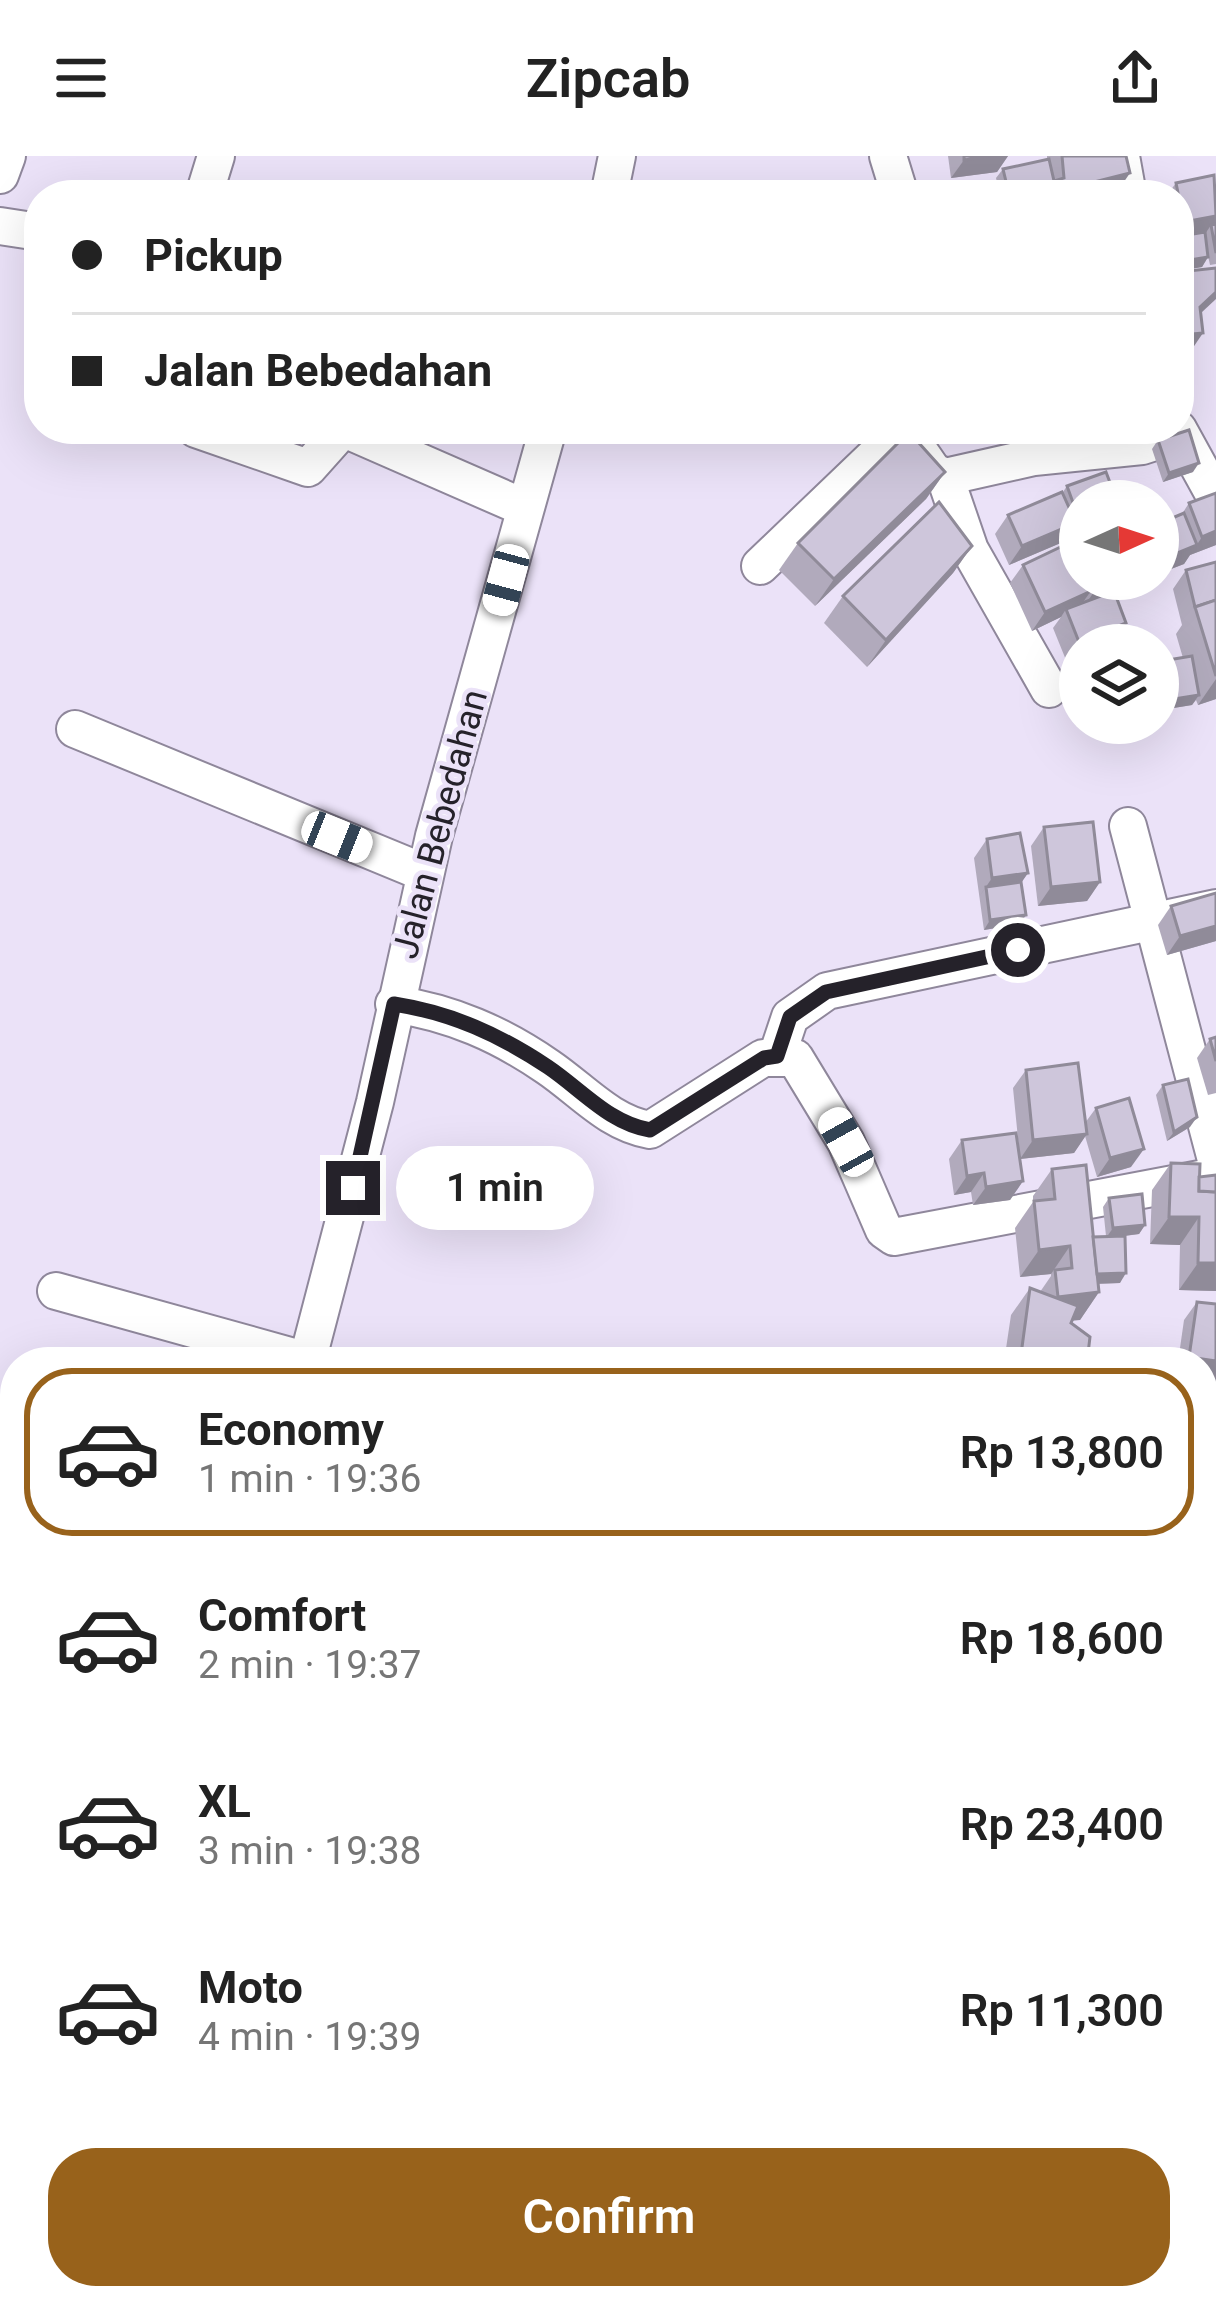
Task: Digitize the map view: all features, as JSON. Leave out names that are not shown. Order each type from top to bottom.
[{"type":"street","points":[[0,175],[7,156]]},
{"type":"street","points":[[239,444],[308,468],[329,444]]},
{"type":"street","points":[[379,444],[525,508]]},
{"type":"street","name":"Jalan Bebedahan","points":[[312,1347],[375,1102],[425,874],[544,444]]},
{"type":"street","points":[[760,566],[888,444]]},
{"type":"street","points":[[914,444],[933,471],[945,477],[1034,457],[1148,444]]},
{"type":"street","points":[[1186,444],[1216,498]]},
{"type":"street","points":[[945,477],[970,550],[1049,689]]},
{"type":"street","points":[[75,729],[425,874]]},
{"type":"street","points":[[1128,826],[1216,1160]]},
{"type":"street","points":[[777,1056],[790,1017],[826,992],[1216,908]]},
{"type":"street","points":[[394,1004],[442,1012],[488,1031],[549,1067],[622,1123],[650,1130],[764,1058],[777,1056],[804,1066],[846,1142],[884,1230],[894,1237],[1216,1176]]},
{"type":"street","points":[[56,1291],[258,1347]]},
{"type":"building","points":[[1062,156],[1126,156],[1130,173],[1102,180],[1058,180],[1064,178]]},
{"type":"building","points":[[1049,159],[1054,180],[1006,180],[1003,169]]},
{"type":"building","points":[[1214,175],[1216,216],[1194,220],[1194,180],[1190,180]]},
{"type":"building","points":[[1205,232],[1208,257],[1194,259],[1194,234]]},
{"type":"building","points":[[1216,268],[1216,292],[1200,307],[1203,333],[1194,334],[1194,270]]},
{"type":"building","points":[[897,444],[920,444],[945,472],[834,579],[798,543]]},
{"type":"building","points":[[1159,444],[1193,444],[1199,463],[1169,473]]},
{"type":"building","points":[[1106,472],[1109,480],[1084,480]]},
{"type":"building","points":[[1059,493],[1059,530],[1022,546],[1008,515]]},
{"type":"building","points":[[1216,493],[1216,531],[1202,537],[1189,503]]},
{"type":"building","points":[[939,502],[972,546],[886,640],[843,596]]},
{"type":"building","points":[[1184,513],[1197,545],[1179,552],[1179,515]]},
{"type":"building","points":[[1059,548],[1059,600],[1071,600],[1045,612],[1023,565]]},
{"type":"building","points":[[1216,562],[1216,600],[1195,607],[1186,570]]},
{"type":"building","points":[[1090,600],[1117,600],[1126,623],[1072,624],[1066,609]]},
{"type":"building","points":[[1216,600],[1216,676],[1195,607]]},
{"type":"building","points":[[1192,656],[1199,695],[1179,698],[1179,658]]},
{"type":"building","points":[[1093,822],[1100,882],[1051,887],[1044,827]]},
{"type":"building","points":[[1020,833],[1028,873],[992,878],[987,839]]},
{"type":"building","points":[[1021,882],[1026,915],[990,920],[986,887]]},
{"type":"building","points":[[1216,893],[1216,926],[1180,936],[1171,906]]},
{"type":"building","points":[[1078,1063],[1087,1134],[1033,1140],[1026,1070]]},
{"type":"building","points":[[1188,1079],[1197,1117],[1174,1132],[1163,1085]]},
{"type":"building","points":[[1129,1098],[1144,1149],[1110,1158],[1096,1108]]},
{"type":"building","points":[[1016,1133],[1023,1181],[986,1187],[984,1173],[967,1176],[962,1140]]},
{"type":"building","points":[[1171,1163],[1200,1164],[1199,1191],[1216,1192],[1216,1263],[1198,1263],[1199,1217],[1169,1217]]},
{"type":"building","points":[[1086,1165],[1099,1292],[1058,1297],[1055,1270],[1072,1268],[1070,1246],[1039,1250],[1034,1201],[1055,1199],[1052,1169]]},
{"type":"building","points":[[1216,1175],[1216,1192],[1199,1191],[1199,1177]]},
{"type":"building","points":[[1142,1194],[1145,1225],[1113,1228],[1109,1198]]},
{"type":"building","points":[[1125,1236],[1126,1273],[1097,1274],[1093,1237]]},
{"type":"building","points":[[1030,1288],[1078,1306],[1071,1323],[1090,1337],[1089,1347],[1022,1347]]},
{"type":"building","points":[[1197,1302],[1216,1304],[1216,1347],[1190,1347]]},
{"type":"route","points":[[353,1188],[394,1004],[442,1012],[488,1031],[549,1067],[622,1123],[650,1130],[764,1058],[777,1056],[790,1017],[826,992],[1018,950]]}]
